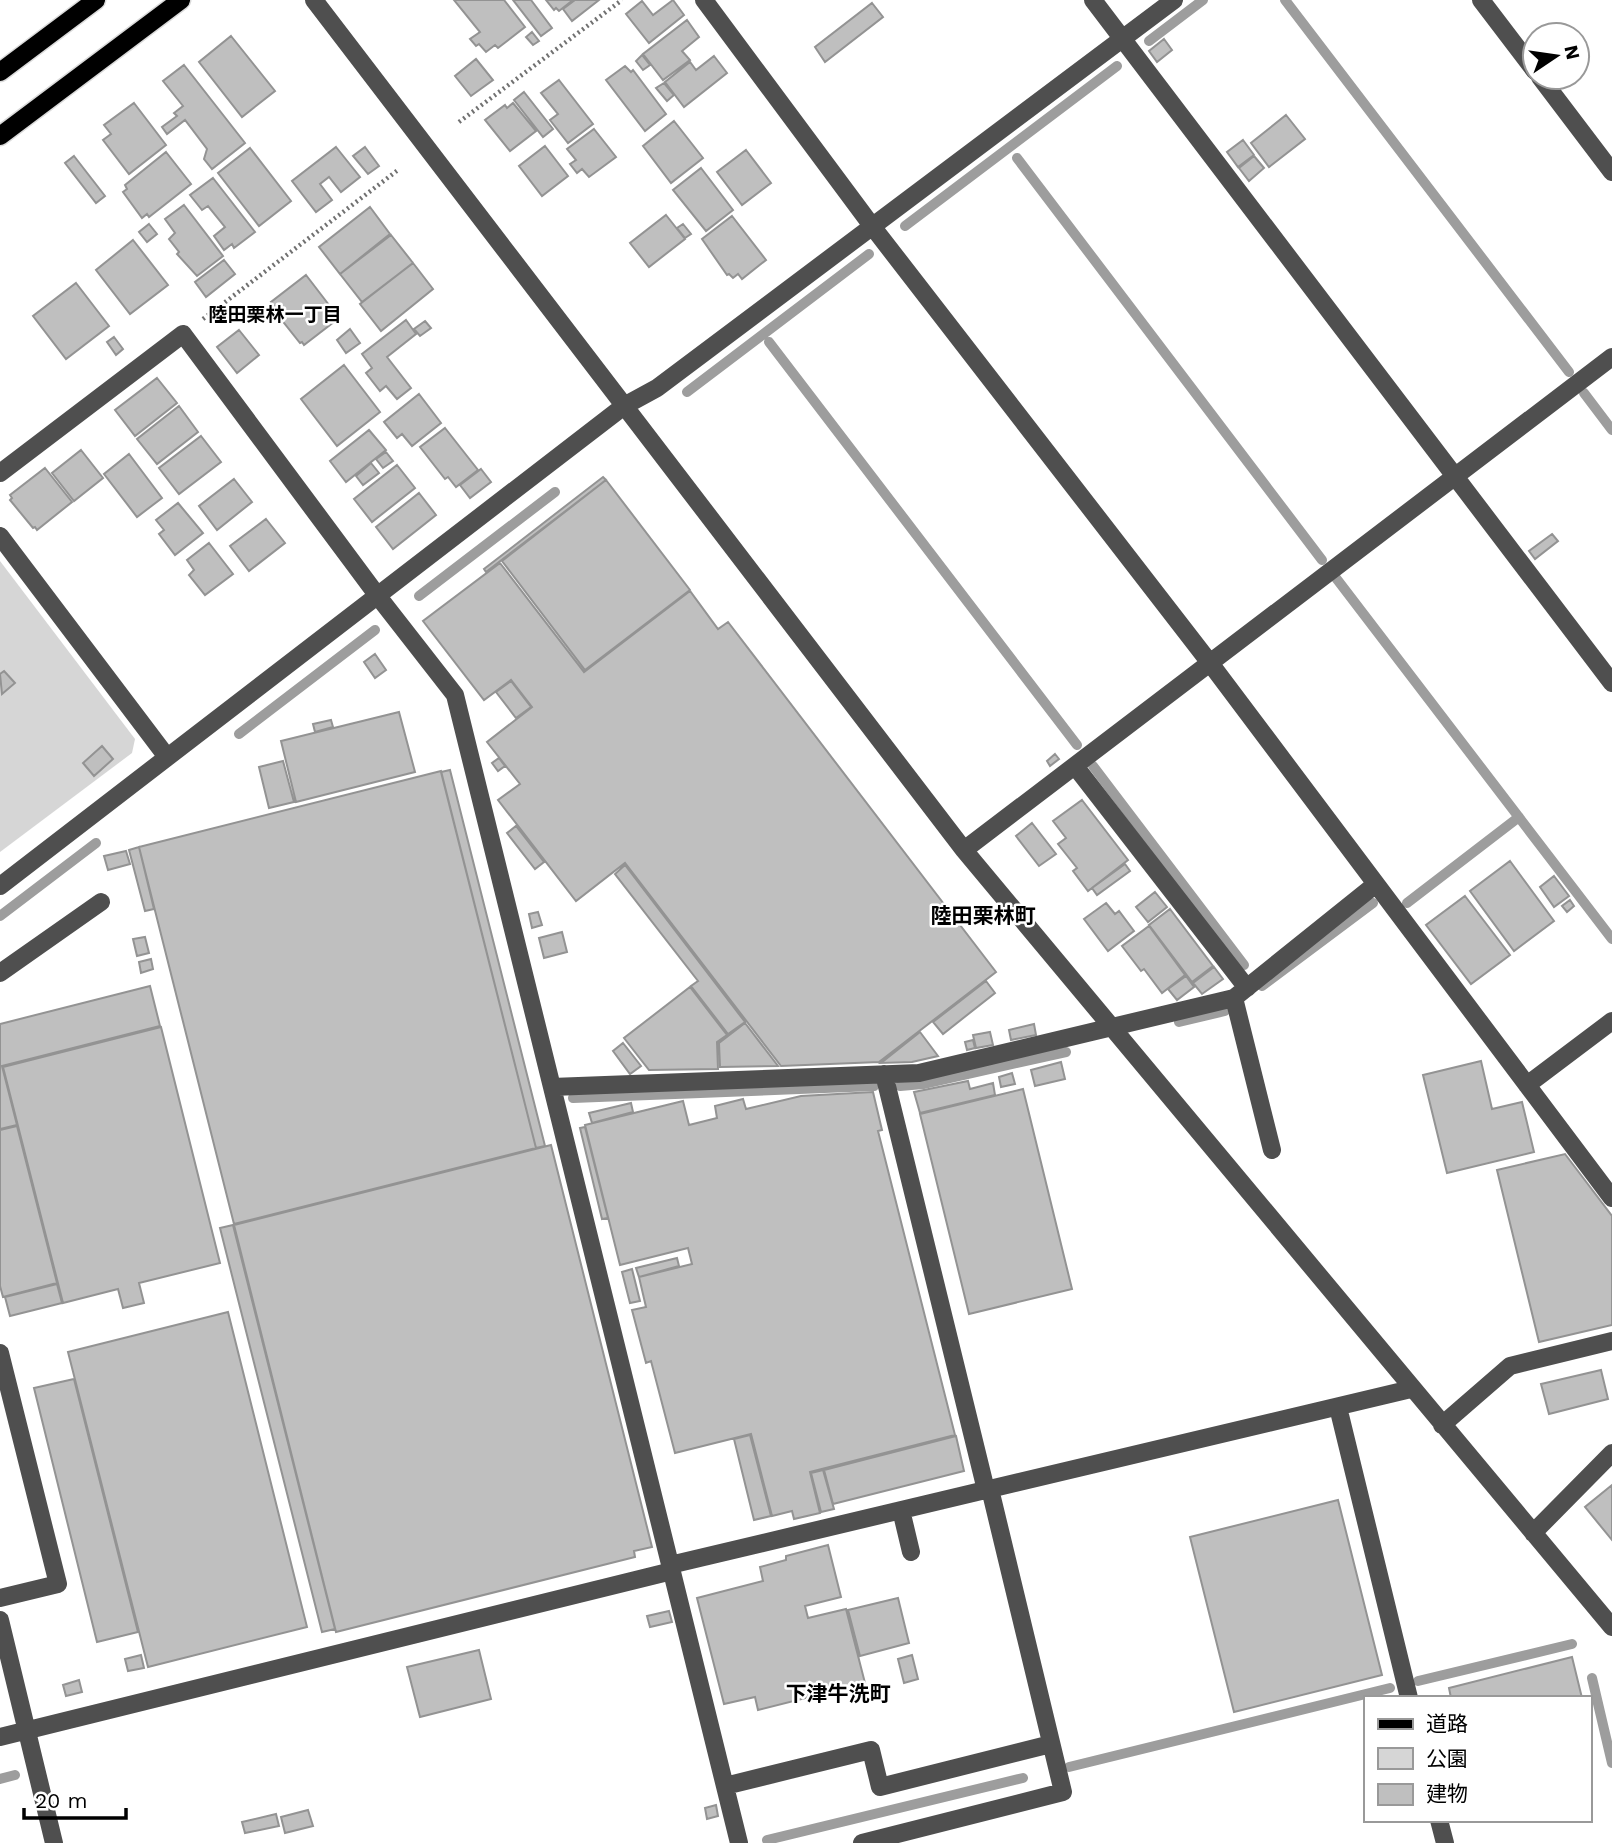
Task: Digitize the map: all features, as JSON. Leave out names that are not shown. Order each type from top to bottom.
[{"type":"main road","points":[[0,72],[96,0]]},
{"type":"main road","points":[[0,136],[181,0]]},
{"type":"street","points":[[314,0],[964,850],[1612,1627]]},
{"type":"street","points":[[704,0],[872,226],[1210,663],[1612,1198]]},
{"type":"street","points":[[1093,0],[1612,683]]},
{"type":"street","points":[[0,886],[624,405],[657,388],[1174,0]]},
{"type":"street","points":[[1481,0],[1521,53]]},
{"type":"street","points":[[1550,91],[1612,172]]},
{"type":"street","points":[[0,473],[183,334],[377,595],[455,695],[739,1843]]},
{"type":"street","points":[[964,850],[1612,357]]},
{"type":"street","points":[[0,536],[167,757]]},
{"type":"street","points":[[1075,766],[1241,993],[1272,1150]]},
{"type":"street","points":[[552,1087],[919,1073],[1111,1028],[1241,993],[1376,884]]},
{"type":"street","points":[[0,973],[101,902]]},
{"type":"street","points":[[1527,1085],[1612,1021]]},
{"type":"street","points":[[862,1843],[1063,1792],[884,1074]]},
{"type":"street","points":[[1442,1425],[1510,1366],[1612,1341]]},
{"type":"street","points":[[0,1353],[58,1584],[0,1598]]},
{"type":"street","points":[[0,1737],[901,1510],[1411,1389]]},
{"type":"street","points":[[1338,1407],[1409,1696]]},
{"type":"street","points":[[1532,1533],[1612,1453]]},
{"type":"street","points":[[901,1510],[911,1552]]},
{"type":"street","points":[[0,1620],[54,1843]]},
{"type":"street","points":[[725,1786],[871,1750],[880,1787],[1051,1744]]},
{"type":"street","points":[[1440,1822],[1445,1843]]},
{"type":"path","points":[[459,122],[622,0]]},
{"type":"path","points":[[183,334],[398,170]]},
{"type":"green space","points":[[0,561],[135,739],[132,753],[0,852]]},
{"type":"building","points":[[454,0],[504,0],[525,27],[498,48],[495,45],[486,52],[470,39],[480,32]]},
{"type":"building","points":[[513,0],[531,0],[552,28],[541,36]]},
{"type":"building","points":[[546,0],[573,0],[559,11],[556,8],[554,10]]},
{"type":"building","points":[[575,0],[599,0],[572,21],[563,9]]},
{"type":"building","points":[[673,0],[684,15],[649,43],[626,14],[642,1],[653,15]]},
{"type":"building","points":[[872,3],[883,17],[825,62],[815,47]]},
{"type":"building","points":[[687,20],[699,37],[682,51],[690,60],[663,80],[643,54]]},
{"type":"building","points":[[532,32],[539,41],[533,45],[526,37]]},
{"type":"building","points":[[231,36],[275,91],[242,117],[199,62]]},
{"type":"building","points":[[1164,39],[1172,50],[1157,62],[1149,51]]},
{"type":"building","points":[[642,55],[650,65],[643,70],[636,61]]},
{"type":"building","points":[[714,56],[727,73],[684,107],[665,82],[690,62],[696,70]]},
{"type":"building","points":[[476,59],[493,80],[471,96],[455,76]]},
{"type":"building","points":[[184,65],[245,143],[212,169],[204,159],[207,149],[185,120],[167,134],[162,127],[177,116],[174,113],[183,106],[163,81]]},
{"type":"building","points":[[625,66],[631,72],[633,70],[666,114],[645,131],[606,80]]},
{"type":"building","points":[[559,80],[593,124],[568,143],[550,120],[558,114],[541,93]]},
{"type":"building","points":[[664,83],[674,95],[667,101],[656,88]]},
{"type":"building","points":[[524,92],[553,129],[543,137],[514,100]]},
{"type":"building","points":[[134,103],[166,145],[129,174],[103,140],[111,134],[104,125]]},
{"type":"building","points":[[513,103],[536,131],[510,151],[485,120],[505,105],[507,108]]},
{"type":"building","points":[[1286,115],[1305,139],[1269,167],[1251,143]]},
{"type":"building","points":[[674,121],[703,158],[671,183],[643,146]]},
{"type":"building","points":[[594,129],[616,157],[589,177],[582,169],[577,173],[570,164],[576,160],[567,149]]},
{"type":"building","points":[[1243,140],[1254,155],[1238,167],[1227,152]]},
{"type":"building","points":[[545,146],[568,176],[542,196],[519,166]]},
{"type":"building","points":[[336,147],[360,177],[341,192],[329,177],[320,184],[332,200],[316,212],[292,181]]},
{"type":"building","points":[[365,147],[379,166],[368,174],[353,156]]},
{"type":"building","points":[[250,148],[291,201],[259,226],[218,173]]},
{"type":"building","points":[[746,150],[771,183],[742,205],[717,172]]},
{"type":"building","points":[[166,152],[191,184],[149,217],[147,214],[142,218],[123,192],[127,189],[125,185]]},
{"type":"building","points":[[74,156],[105,196],[96,203],[65,163]]},
{"type":"building","points":[[1254,156],[1264,168],[1249,181],[1239,168]]},
{"type":"building","points":[[701,168],[733,210],[706,231],[673,190]]},
{"type":"building","points":[[213,178],[255,232],[234,248],[232,244],[224,250],[214,236],[225,227],[208,206],[202,210],[190,195]]},
{"type":"building","points":[[184,205],[223,256],[197,276],[177,254],[179,252],[169,239],[175,233],[165,219]]},
{"type":"building","points":[[370,207],[390,234],[340,274],[319,247]]},
{"type":"building","points":[[666,215],[685,239],[649,267],[630,243]]},
{"type":"building","points":[[732,216],[766,260],[742,279],[738,274],[733,278],[727,275],[702,239]]},
{"type":"building","points":[[149,224],[157,234],[147,242],[139,232]]},
{"type":"building","points":[[683,224],[691,234],[685,238],[677,228]]},
{"type":"building","points":[[391,235],[413,263],[362,302],[340,274]]},
{"type":"building","points":[[133,240],[168,285],[130,314],[96,270]]},
{"type":"building","points":[[224,260],[235,274],[206,297],[195,282]]},
{"type":"building","points":[[413,263],[433,289],[381,331],[360,304]]},
{"type":"building","points":[[306,275],[339,318],[304,345],[277,314],[279,312],[271,302]]},
{"type":"building","points":[[76,283],[109,326],[66,359],[33,316]]},
{"type":"building","points":[[406,320],[416,334],[387,357],[411,388],[397,399],[386,386],[380,391],[366,373],[372,368],[362,354]]},
{"type":"building","points":[[425,321],[431,328],[420,336],[414,329]]},
{"type":"building","points":[[350,329],[360,343],[346,353],[337,340]]},
{"type":"building","points":[[239,330],[259,355],[237,373],[217,347]]},
{"type":"building","points":[[114,337],[123,349],[116,355],[107,342]]},
{"type":"building","points":[[344,365],[380,412],[337,446],[301,399]]},
{"type":"building","points":[[157,378],[177,403],[135,436],[115,410]]},
{"type":"building","points":[[419,394],[441,423],[412,446],[402,434],[397,438],[384,422]]},
{"type":"building","points":[[179,406],[198,432],[157,464],[137,439]]},
{"type":"building","points":[[445,428],[478,470],[456,487],[448,477],[445,479],[420,447]]},
{"type":"building","points":[[369,430],[386,450],[346,482],[330,461]]},
{"type":"building","points":[[201,436],[221,462],[179,494],[159,468]]},
{"type":"building","points":[[81,450],[103,478],[74,501],[52,473]]},
{"type":"building","points":[[386,452],[393,461],[383,468],[376,459]]},
{"type":"building","points":[[129,454],[162,498],[137,517],[104,474]]},
{"type":"building","points":[[371,463],[379,473],[363,485],[356,476]]},
{"type":"building","points":[[397,465],[415,488],[372,522],[354,499]]},
{"type":"building","points":[[45,468],[72,502],[37,530],[10,500],[10,495]]},
{"type":"building","points":[[481,469],[491,482],[470,498],[460,485]]},
{"type":"building","points":[[603,477],[606,480],[486,572],[484,569]]},
{"type":"building","points":[[234,479],[252,502],[217,530],[199,506]]},
{"type":"building","points":[[606,480],[690,590],[585,670],[502,561]]},
{"type":"building","points":[[419,493],[436,515],[393,549],[376,527]]},
{"type":"building","points":[[178,503],[203,533],[175,555],[159,534],[164,530],[156,520]]},
{"type":"building","points":[[266,519],[285,543],[249,571],[230,546]]},
{"type":"building","points":[[1552,534],[1558,541],[1535,559],[1529,551]]},
{"type":"building","points":[[209,543],[233,574],[205,595],[189,575],[194,570],[187,560]]},
{"type":"building","points":[[500,563],[584,672],[690,591],[718,629],[728,622],[996,972],[879,1062],[781,1066],[625,863],[576,901],[498,800],[520,784],[487,742],[532,707],[511,680],[484,700],[423,621]]},
{"type":"building","points":[[375,654],[386,670],[375,678],[364,662]]},
{"type":"building","points":[[4,671],[15,683],[2,694],[0,674]]},
{"type":"building","points":[[511,681],[531,707],[516,718],[496,692]]},
{"type":"building","points":[[399,712],[415,772],[296,802],[281,741]]},
{"type":"building","points":[[331,720],[333,727],[315,732],[313,724]]},
{"type":"building","points":[[102,746],[113,759],[94,776],[83,763]]},
{"type":"building","points":[[1055,754],[1059,759],[1050,766],[1047,761]]},
{"type":"building","points":[[499,758],[505,766],[498,771],[492,763]]},
{"type":"building","points":[[283,761],[294,802],[269,808],[259,767]]},
{"type":"building","points":[[450,770],[545,1146],[536,1148],[441,772]]},
{"type":"building","points":[[441,771],[536,1148],[234,1224],[139,847]]},
{"type":"building","points":[[1082,800],[1128,860],[1088,891],[1073,871],[1077,868],[1058,844],[1066,838],[1053,821]]},
{"type":"building","points":[[1032,823],[1056,854],[1039,866],[1016,836]]},
{"type":"building","points":[[516,826],[544,862],[535,869],[507,833]]},
{"type":"building","points":[[139,847],[154,909],[145,911],[129,850]]},
{"type":"building","points":[[126,851],[130,864],[108,870],[104,856]]},
{"type":"building","points":[[1510,861],[1554,921],[1514,951],[1470,891]]},
{"type":"building","points":[[1125,864],[1130,871],[1097,895],[1092,888]]},
{"type":"building","points":[[625,865],[745,1022],[728,1034],[691,986],[698,981],[615,874]]},
{"type":"building","points":[[1554,876],[1569,896],[1554,907],[1540,887]]},
{"type":"building","points":[[1155,892],[1167,907],[1148,922],[1136,907]]},
{"type":"building","points":[[1465,896],[1510,955],[1471,984],[1426,925]]},
{"type":"building","points":[[1570,900],[1574,906],[1567,912],[1562,906]]},
{"type":"building","points":[[1106,903],[1115,914],[1119,911],[1134,931],[1108,951],[1084,919]]},
{"type":"building","points":[[1170,909],[1213,966],[1192,982],[1149,925]]},
{"type":"building","points":[[538,912],[542,925],[532,928],[529,914]]},
{"type":"building","points":[[1149,926],[1185,975],[1162,993],[1122,946]]},
{"type":"building","points":[[562,932],[567,952],[544,958],[539,938]]},
{"type":"building","points":[[145,937],[149,953],[137,956],[133,939]]},
{"type":"building","points":[[151,959],[153,969],[141,973],[139,962]]},
{"type":"building","points":[[1214,967],[1223,979],[1202,994],[1193,983]]},
{"type":"building","points":[[1186,976],[1194,987],[1177,1000],[1168,989]]},
{"type":"building","points":[[986,981],[995,993],[943,1034],[933,1022]]},
{"type":"building","points":[[150,986],[160,1026],[2,1066],[17,1125],[0,1129],[0,1024]]},
{"type":"building","points":[[690,987],[727,1035],[717,1042],[718,1069],[649,1070],[624,1038]]},
{"type":"building","points":[[745,1023],[778,1066],[720,1067],[719,1043]]},
{"type":"building","points":[[1034,1024],[1036,1035],[1011,1040],[1009,1030]]},
{"type":"building","points":[[161,1027],[220,1263],[139,1283],[144,1303],[123,1308],[118,1289],[63,1303],[3,1067]]},
{"type":"building","points":[[920,1032],[938,1056],[912,1062],[881,1063]]},
{"type":"building","points":[[990,1032],[993,1045],[976,1048],[973,1035]]},
{"type":"building","points":[[973,1040],[975,1048],[967,1050],[965,1042]]},
{"type":"building","points":[[623,1043],[641,1066],[630,1074],[613,1051]]},
{"type":"building","points":[[1481,1061],[1492,1109],[1522,1102],[1534,1152],[1447,1173],[1423,1075]]},
{"type":"building","points":[[1061,1062],[1065,1079],[1035,1086],[1031,1070]]},
{"type":"building","points":[[1012,1073],[1015,1084],[1001,1087],[999,1077]]},
{"type":"building","points":[[968,1081],[970,1089],[993,1083],[995,1095],[920,1113],[914,1092]]},
{"type":"building","points":[[1023,1089],[1072,1289],[969,1314],[920,1114]]},
{"type":"building","points":[[873,1092],[882,1130],[878,1131],[955,1435],[810,1472],[820,1513],[794,1519],[792,1511],[772,1516],[751,1434],[675,1453],[651,1361],[646,1363],[632,1310],[646,1307],[639,1277],[692,1264],[688,1248],[620,1265],[585,1125],[683,1101],[689,1125],[717,1118],[715,1106],[743,1099],[746,1109],[801,1096]]},
{"type":"building","points":[[631,1103],[633,1112],[592,1123],[589,1113]]},
{"type":"building","points":[[17,1126],[57,1283],[3,1297],[0,1286],[0,1130]]},
{"type":"building","points":[[585,1127],[608,1218],[602,1219],[580,1128]]},
{"type":"building","points":[[551,1145],[652,1547],[634,1551],[635,1557],[336,1632],[234,1225]]},
{"type":"building","points":[[1565,1154],[1612,1216],[1612,1325],[1539,1342],[1497,1170]]},
{"type":"building","points":[[233,1225],[335,1629],[322,1632],[220,1228]]},
{"type":"building","points":[[677,1258],[679,1266],[639,1277],[636,1268]]},
{"type":"building","points":[[632,1269],[640,1301],[630,1303],[622,1272]]},
{"type":"building","points":[[57,1284],[62,1303],[10,1316],[5,1297]]},
{"type":"building","points":[[228,1312],[307,1627],[148,1667],[68,1352]]},
{"type":"building","points":[[1601,1370],[1608,1399],[1549,1414],[1541,1384]]},
{"type":"building","points":[[74,1379],[138,1632],[97,1642],[34,1388]]},
{"type":"building","points":[[750,1435],[771,1516],[754,1520],[734,1439]]},
{"type":"building","points":[[956,1436],[964,1471],[833,1504],[824,1470]]},
{"type":"building","points":[[823,1470],[834,1509],[821,1512],[811,1473]]},
{"type":"building","points":[[1612,1485],[1612,1540],[1585,1507]]},
{"type":"building","points":[[1338,1500],[1382,1675],[1234,1712],[1190,1537]]},
{"type":"building","points":[[828,1545],[841,1597],[805,1606],[808,1618],[846,1609],[865,1683],[758,1710],[755,1697],[724,1704],[697,1598],[763,1581],[760,1567],[786,1560],[786,1556]]},
{"type":"building","points":[[898,1598],[909,1643],[860,1656],[848,1610]]},
{"type":"building","points":[[669,1611],[672,1622],[650,1627],[647,1616]]},
{"type":"building","points":[[479,1650],[491,1699],[420,1717],[407,1667]]},
{"type":"building","points":[[141,1655],[144,1668],[128,1671],[125,1659]]},
{"type":"building","points":[[912,1655],[918,1679],[904,1683],[898,1659]]},
{"type":"building","points":[[1572,1657],[1582,1696],[1451,1696],[1449,1688]]},
{"type":"building","points":[[79,1680],[82,1692],[66,1696],[63,1685]]},
{"type":"building","points":[[716,1805],[718,1816],[707,1819],[705,1808]]},
{"type":"building","points":[[308,1810],[313,1826],[285,1833],[281,1817]]},
{"type":"building","points":[[276,1814],[279,1826],[245,1833],[242,1822]]},
{"type":"waterway","points":[[1149,41],[1203,0]]},
{"type":"waterway","points":[[1285,0],[1569,372]]},
{"type":"waterway","points":[[905,226],[1117,66]]},
{"type":"waterway","points":[[1017,158],[1322,560]]},
{"type":"waterway","points":[[687,392],[869,254]]},
{"type":"waterway","points":[[769,342],[1077,745]]},
{"type":"waterway","points":[[1584,393],[1612,430]]},
{"type":"waterway","points":[[419,596],[555,492]]},
{"type":"waterway","points":[[1336,578],[1612,939]]},
{"type":"waterway","points":[[239,734],[375,630]]},
{"type":"waterway","points":[[1093,766],[1244,965]]},
{"type":"waterway","points":[[1407,903],[1519,817]]},
{"type":"waterway","points":[[0,916],[96,843]]},
{"type":"waterway","points":[[1262,986],[1373,903]]},
{"type":"waterway","points":[[1179,1022],[1225,1011]]},
{"type":"waterway","points":[[900,1086],[923,1084],[1066,1052]]},
{"type":"waterway","points":[[573,1098],[874,1086]]},
{"type":"waterway","points":[[1418,1681],[1572,1644]]},
{"type":"waterway","points":[[1592,1678],[1612,1763]]},
{"type":"waterway","points":[[1069,1767],[1390,1688]]},
{"type":"waterway","points":[[0,1779],[15,1775]]},
{"type":"waterway","points":[[767,1840],[1023,1778]]},
{"type":"district","name":"陸田栗林一丁目","points":[[275,314]]},
{"type":"district","name":"陸田栗林町","points":[[983,915]]},
{"type":"district","name":"下津牛洗町","points":[[838,1693]]}]
